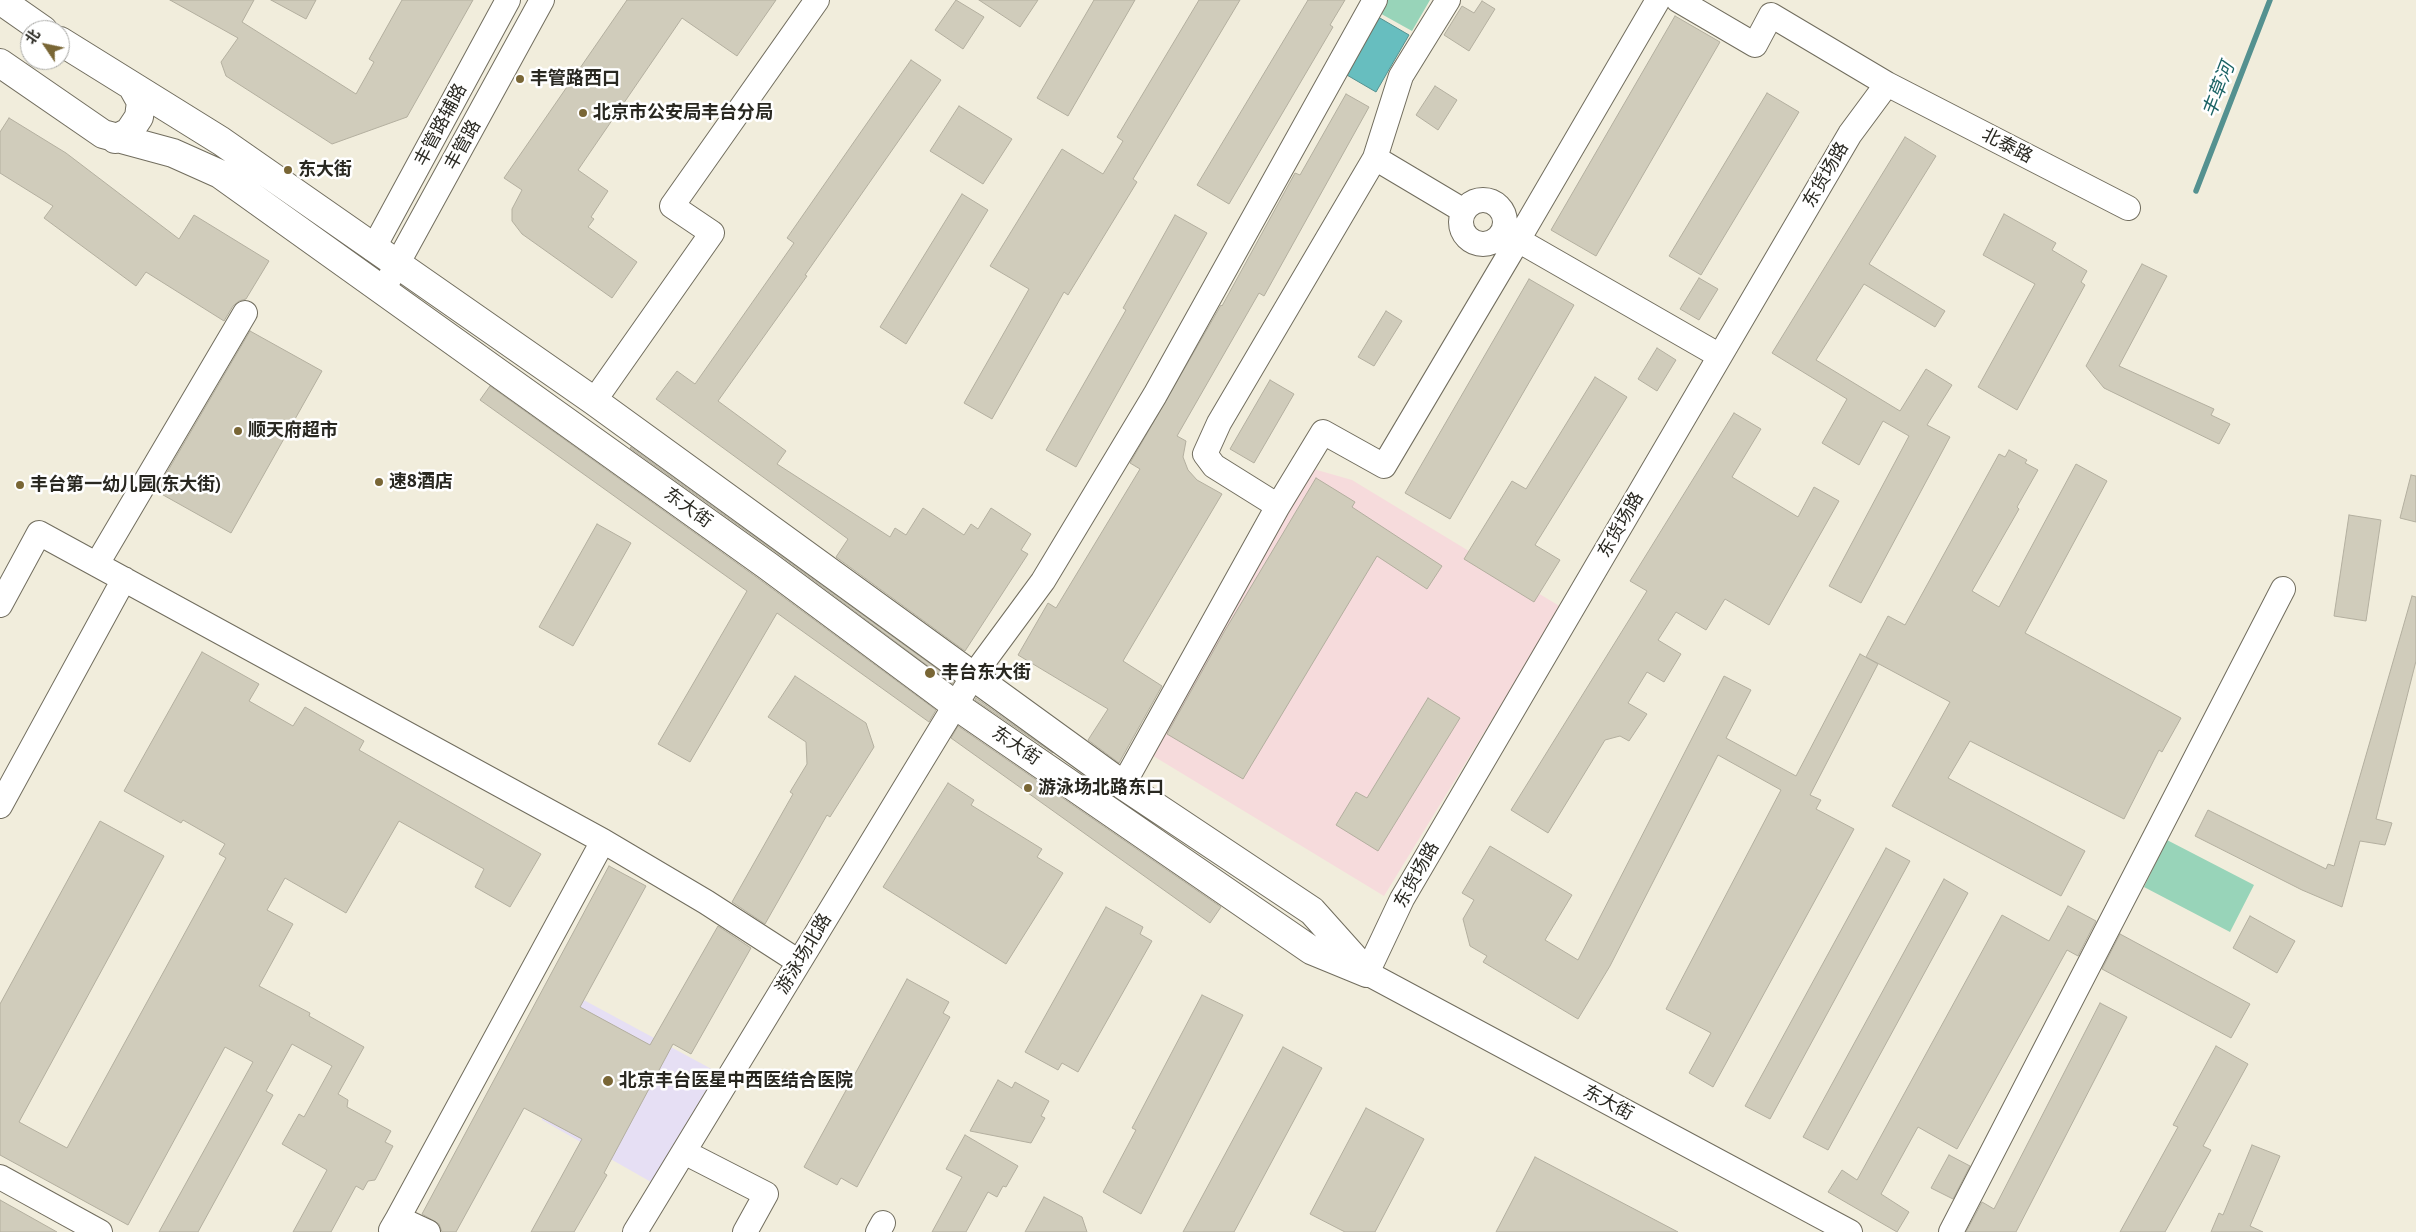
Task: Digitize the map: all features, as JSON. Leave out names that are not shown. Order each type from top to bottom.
[{"type":"main road","points":[[7,2],[31,20]]},
{"type":"main road","name":"东大街","points":[[70,47],[221,141],[594,402],[1123,785],[1312,912],[1367,973]]},
{"type":"main road","name":"东大街","points":[[0,62],[102,134],[115,139],[173,152],[220,174],[768,566],[955,705],[1311,950],[1367,973]]},
{"type":"main road","points":[[115,139],[129,132],[139,117],[141,102],[132,86]]},
{"type":"street","name":"丰管路辅路","points":[[373,249],[508,0]]},
{"type":"street","name":"丰管路","points":[[384,290],[542,0]]},
{"type":"street","points":[[594,402],[712,234],[672,206],[818,0]]},
{"type":"street","name":"游泳场北路","points":[[635,1232],[972,676],[1043,581],[1150,403],[1375,0]]},
{"type":"street","points":[[1278,506],[1214,466],[1205,454],[1219,424],[1375,158],[1401,76],[1448,0]]},
{"type":"street","points":[[1123,785],[1278,506],[1323,432],[1384,466],[1510,236],[1658,0]]},
{"type":"street","name":"北泰路","points":[[1678,0],[1755,45],[1771,16],[1887,84],[2128,208]]},
{"type":"street","name":"东货场路","points":[[1367,973],[1402,899],[1850,134],[1887,84]]},
{"type":"street","points":[[1375,158],[1464,211],[1461,222],[1462,229],[1470,240],[1476,243],[1490,243],[1510,236],[1720,356]]},
{"type":"street","points":[[97,564],[245,312]]},
{"type":"street","points":[[0,605],[39,533],[603,840],[706,902],[799,962]]},
{"type":"street","points":[[0,806],[124,579]]},
{"type":"street","points":[[1951,1232],[2283,589]]},
{"type":"street","points":[[428,1232],[394,1225],[603,840]]},
{"type":"street","name":"东大街","points":[[1367,973],[1850,1232]]},
{"type":"street","points":[[684,1152],[766,1194],[745,1232]]},
{"type":"street","points":[[0,1177],[100,1232]]},
{"type":"shaded area","points":[[1310,468],[1352,480],[1561,607],[1384,896],[1150,754]]},
{"type":"shaded area","name":"北京丰台医星中西医结合医院","points":[[556,985],[717,1072],[651,1182],[542,1120]]},
{"type":"green space","points":[[1382,0],[1430,0],[1412,31],[1376,11]]},
{"type":"green space","points":[[2167,840],[2254,885],[2230,932],[2144,887]]},
{"type":"water","points":[[1373,14],[1409,35],[1376,92],[1340,71]]},
{"type":"building","points":[[170,0],[254,0],[242,22],[356,94],[374,62],[369,59],[402,0],[473,0],[407,117],[332,144],[226,76],[221,62],[238,38]]},
{"type":"building","points":[[271,0],[316,0],[306,19]]},
{"type":"building","name":"北京市公安局丰台分局","points":[[627,0],[776,0],[737,56],[682,18],[578,170],[608,191],[591,217],[594,219],[588,227],[637,262],[612,298],[522,234],[512,221],[512,209],[522,190],[504,178]]},
{"type":"building","points":[[956,0],[984,17],[963,49],[935,30]]},
{"type":"building","points":[[979,0],[1038,0],[1020,27]]},
{"type":"building","points":[[1094,0],[1135,0],[1068,116],[1037,98]]},
{"type":"building","points":[[1199,0],[1240,0],[1133,179],[1137,182],[1068,295],[1064,292],[992,419],[964,403],[1029,289],[990,266],[1062,149],[1103,174],[1123,141],[1117,137]]},
{"type":"building","points":[[1308,0],[1345,0],[1330,25],[1333,27],[1229,204],[1197,185]]},
{"type":"building","points":[[1482,1],[1495,9],[1469,51],[1444,35],[1462,6],[1474,13]]},
{"type":"building","points":[[1675,16],[1720,42],[1596,256],[1551,230]]},
{"type":"building","points":[[911,60],[941,80],[805,275],[807,276],[718,401],[786,451],[777,464],[890,537],[895,528],[906,535],[923,508],[964,535],[971,524],[978,529],[991,508],[1031,534],[1021,550],[1028,554],[965,651],[836,557],[848,539],[656,399],[677,371],[695,384],[794,243],[787,238]]},
{"type":"building","points":[[1435,86],[1457,100],[1438,130],[1416,115]]},
{"type":"building","points":[[1767,93],[1799,112],[1701,275],[1669,256]]},
{"type":"building","points":[[1346,94],[1369,107],[1264,296],[1259,293],[1177,436],[1186,441],[1183,457],[1188,470],[1197,480],[1222,494],[1123,661],[1162,686],[1119,763],[1088,740],[1108,709],[1018,655],[1048,603],[1056,608],[1140,469],[1130,463],[1222,306],[1295,173],[1300,175]]},
{"type":"building","points":[[959,106],[1012,139],[983,184],[930,151]]},
{"type":"building","points":[[9,118],[66,153],[179,239],[194,215],[269,261],[246,299],[239,301],[233,306],[224,321],[146,272],[136,286],[44,218],[53,206],[0,173],[0,132]]},
{"type":"building","points":[[1905,137],[1936,156],[1869,264],[1945,311],[1935,327],[1864,284],[1816,360],[1900,411],[1926,369],[1952,385],[1927,425],[1950,437],[1861,603],[1829,586],[1909,436],[1883,421],[1859,465],[1822,443],[1847,399],[1772,353]]},
{"type":"building","points":[[962,194],[988,210],[906,344],[880,327]]},
{"type":"building","points":[[2004,214],[2056,243],[2052,250],[2087,271],[2081,282],[2085,285],[2017,410],[1978,387],[2035,284],[1983,255]]},
{"type":"building","points":[[1175,215],[1207,233],[1076,467],[1046,450],[1126,310],[1123,308]]},
{"type":"building","points":[[2142,264],[2167,276],[2119,366],[2214,409],[2211,415],[2230,424],[2219,444],[2104,388],[2086,366]]},
{"type":"building","points":[[1699,278],[1718,289],[1699,320],[1680,309]]},
{"type":"building","points":[[1529,279],[1574,305],[1450,519],[1405,493]]},
{"type":"building","points":[[1386,311],[1402,321],[1374,366],[1358,357]]},
{"type":"building","name":"顺天府超市","points":[[250,331],[322,371],[231,533],[156,491]]},
{"type":"building","points":[[1657,348],[1676,360],[1657,391],[1638,379]]},
{"type":"building","points":[[1595,377],[1627,397],[1535,545],[1560,560],[1534,602],[1464,559],[1512,481],[1526,489]]},
{"type":"building","points":[[1270,380],[1294,394],[1254,463],[1230,449]]},
{"type":"building","points":[[490,386],[759,579],[936,710],[929,722],[777,613],[690,762],[658,744],[747,591],[480,400]]},
{"type":"building","points":[[1734,413],[1761,429],[1732,477],[1798,517],[1814,487],[1839,501],[1769,625],[1725,599],[1706,630],[1676,612],[1658,640],[1681,654],[1664,682],[1647,672],[1628,703],[1647,714],[1629,741],[1620,736],[1605,740],[1548,833],[1511,810],[1647,591],[1630,581]]},
{"type":"building","points":[[631,447],[954,681],[952,684],[777,553]]},
{"type":"building","points":[[2009,450],[2027,460],[2025,463],[2038,470],[2017,507],[2019,509],[1972,591],[1999,607],[2076,464],[2107,481],[2025,633],[2181,718],[2162,752],[2159,750],[2124,819],[1970,741],[1948,778],[2085,851],[2061,896],[1892,806],[1950,702],[1866,657],[1888,616],[1905,625],[1999,454],[2005,457]]},
{"type":"building","points":[[2411,475],[2416,476],[2416,522],[2400,518]]},
{"type":"building","points":[[1316,478],[1355,502],[1352,507],[1442,566],[1427,589],[1377,556],[1243,779],[1167,734],[1224,632]]},
{"type":"building","points":[[2349,515],[2381,520],[2366,621],[2334,616]]},
{"type":"building","points":[[597,524],[631,543],[573,646],[539,627]]},
{"type":"building","points":[[2412,596],[2416,597],[2416,661],[2376,819],[2392,823],[2385,845],[2360,841],[2342,907],[2302,890],[2195,836],[2208,810],[2326,869],[2328,864],[2334,866]]},
{"type":"building","points":[[202,652],[259,684],[249,701],[293,726],[305,707],[364,741],[359,750],[541,854],[510,907],[475,887],[484,869],[399,821],[346,913],[285,878],[267,910],[293,924],[259,986],[310,1013],[309,1016],[364,1047],[338,1094],[348,1100],[347,1107],[391,1131],[385,1142],[393,1146],[375,1180],[368,1181],[363,1190],[356,1186],[331,1232],[293,1232],[327,1170],[282,1144],[299,1114],[304,1117],[332,1066],[292,1044],[266,1091],[273,1095],[198,1232],[159,1232],[253,1062],[225,1047],[128,1225],[0,1155],[0,1004],[100,821],[164,856],[19,1122],[67,1148],[226,858],[219,854],[225,844],[183,820],[181,823],[124,791]]},
{"type":"building","points":[[1860,654],[1878,664],[1810,795],[1821,800],[1816,809],[1854,829],[1713,1087],[1689,1073],[1711,1033],[1666,1009],[1781,790],[1718,755],[1610,966],[1578,1019],[1483,962],[1487,956],[1470,946],[1463,919],[1474,900],[1462,893],[1490,846],[1572,895],[1545,940],[1578,960],[1724,676],[1751,690],[1726,738],[1796,776]]},
{"type":"building","points":[[795,676],[866,723],[874,747],[830,817],[827,815],[765,924],[732,902],[793,794],[790,792],[807,764],[806,742],[768,717]]},
{"type":"building","points":[[976,698],[1053,753],[975,700]]},
{"type":"building","points":[[1428,698],[1460,718],[1378,851],[1336,825],[1356,792],[1367,798]]},
{"type":"building","points":[[958,726],[1221,907],[1210,923],[951,738]]},
{"type":"building","points":[[948,783],[974,800],[971,805],[1042,849],[1037,857],[1063,873],[1006,964],[883,887]]},
{"type":"building","points":[[1886,848],[1910,861],[1770,1119],[1745,1106]]},
{"type":"building","points":[[609,866],[646,886],[580,1007],[650,1045],[718,926],[751,948],[691,1054],[673,1044],[604,1173],[607,1175],[574,1232],[531,1232],[582,1139],[524,1108],[456,1232],[442,1232],[439,1224],[422,1214]]},
{"type":"building","points":[[1944,879],[1968,893],[1828,1150],[1803,1137]]},
{"type":"building","points":[[2068,906],[2096,921],[2078,956],[2067,950],[1957,1149],[1918,1127],[1881,1194],[1909,1212],[1897,1232],[1828,1192],[1842,1170],[1857,1180],[2002,915],[2049,941]]},
{"type":"building","points":[[1106,907],[1143,927],[1140,934],[1152,941],[1078,1072],[1062,1063],[1058,1070],[1025,1052]]},
{"type":"building","points":[[2250,916],[2295,941],[2277,973],[2233,948]]},
{"type":"building","points":[[2120,934],[2250,1004],[2231,1038],[2102,969]]},
{"type":"building","points":[[907,979],[949,1002],[943,1013],[950,1017],[857,1187],[841,1178],[837,1185],[804,1167]]},
{"type":"building","points":[[1202,995],[1243,1015],[1141,1214],[1103,1192],[1136,1130],[1132,1128]]},
{"type":"building","points":[[2100,1003],[2127,1017],[2016,1232],[1966,1232],[1982,1202],[1994,1209]]},
{"type":"building","points":[[2216,1046],[2248,1064],[2203,1146],[2211,1150],[2165,1232],[2120,1232],[2178,1127],[2173,1125]]},
{"type":"building","points":[[1283,1047],[1322,1068],[1234,1232],[1183,1232]]},
{"type":"building","points":[[998,1080],[1012,1088],[1015,1082],[1049,1101],[1041,1116],[1045,1118],[1031,1143],[970,1131]]},
{"type":"building","points":[[1366,1108],[1424,1139],[1375,1232],[1345,1232],[1310,1214]]},
{"type":"building","points":[[965,1135],[1018,1166],[1006,1187],[1003,1186],[997,1197],[988,1192],[966,1232],[932,1232],[962,1177],[946,1169]]},
{"type":"building","points":[[2252,1145],[2280,1156],[2250,1226],[2263,1232],[2211,1232],[2219,1213],[2223,1215]]},
{"type":"building","points":[[1949,1155],[1970,1166],[1953,1199],[1931,1188]]},
{"type":"building","points":[[1535,1157],[1678,1232],[1496,1232]]},
{"type":"building","points":[[1044,1197],[1082,1217],[1087,1232],[1025,1232]]},
{"type":"building","points":[[0,1200],[57,1232],[0,1232]]},
{"type":"waterway","name":"丰草河","points":[[2196,191],[2270,0]]},
{"type":"place","name":"丰管路西口","points":[[520,79]]},
{"type":"place","name":"北京市公安局丰台分局","points":[[583,113]]},
{"type":"place","name":"东大街","points":[[288,170]]},
{"type":"place","name":"顺天府超市","points":[[238,431]]},
{"type":"place","name":"速8酒店","points":[[379,482]]},
{"type":"place","name":"丰台第一幼儿园(东大街)","points":[[20,485]]},
{"type":"place","name":"丰台东大街","points":[[930,673]]},
{"type":"place","name":"游泳场北路东口","points":[[1028,788]]},
{"type":"place","name":"北京丰台医星中西医结合医院","points":[[608,1081]]}]
